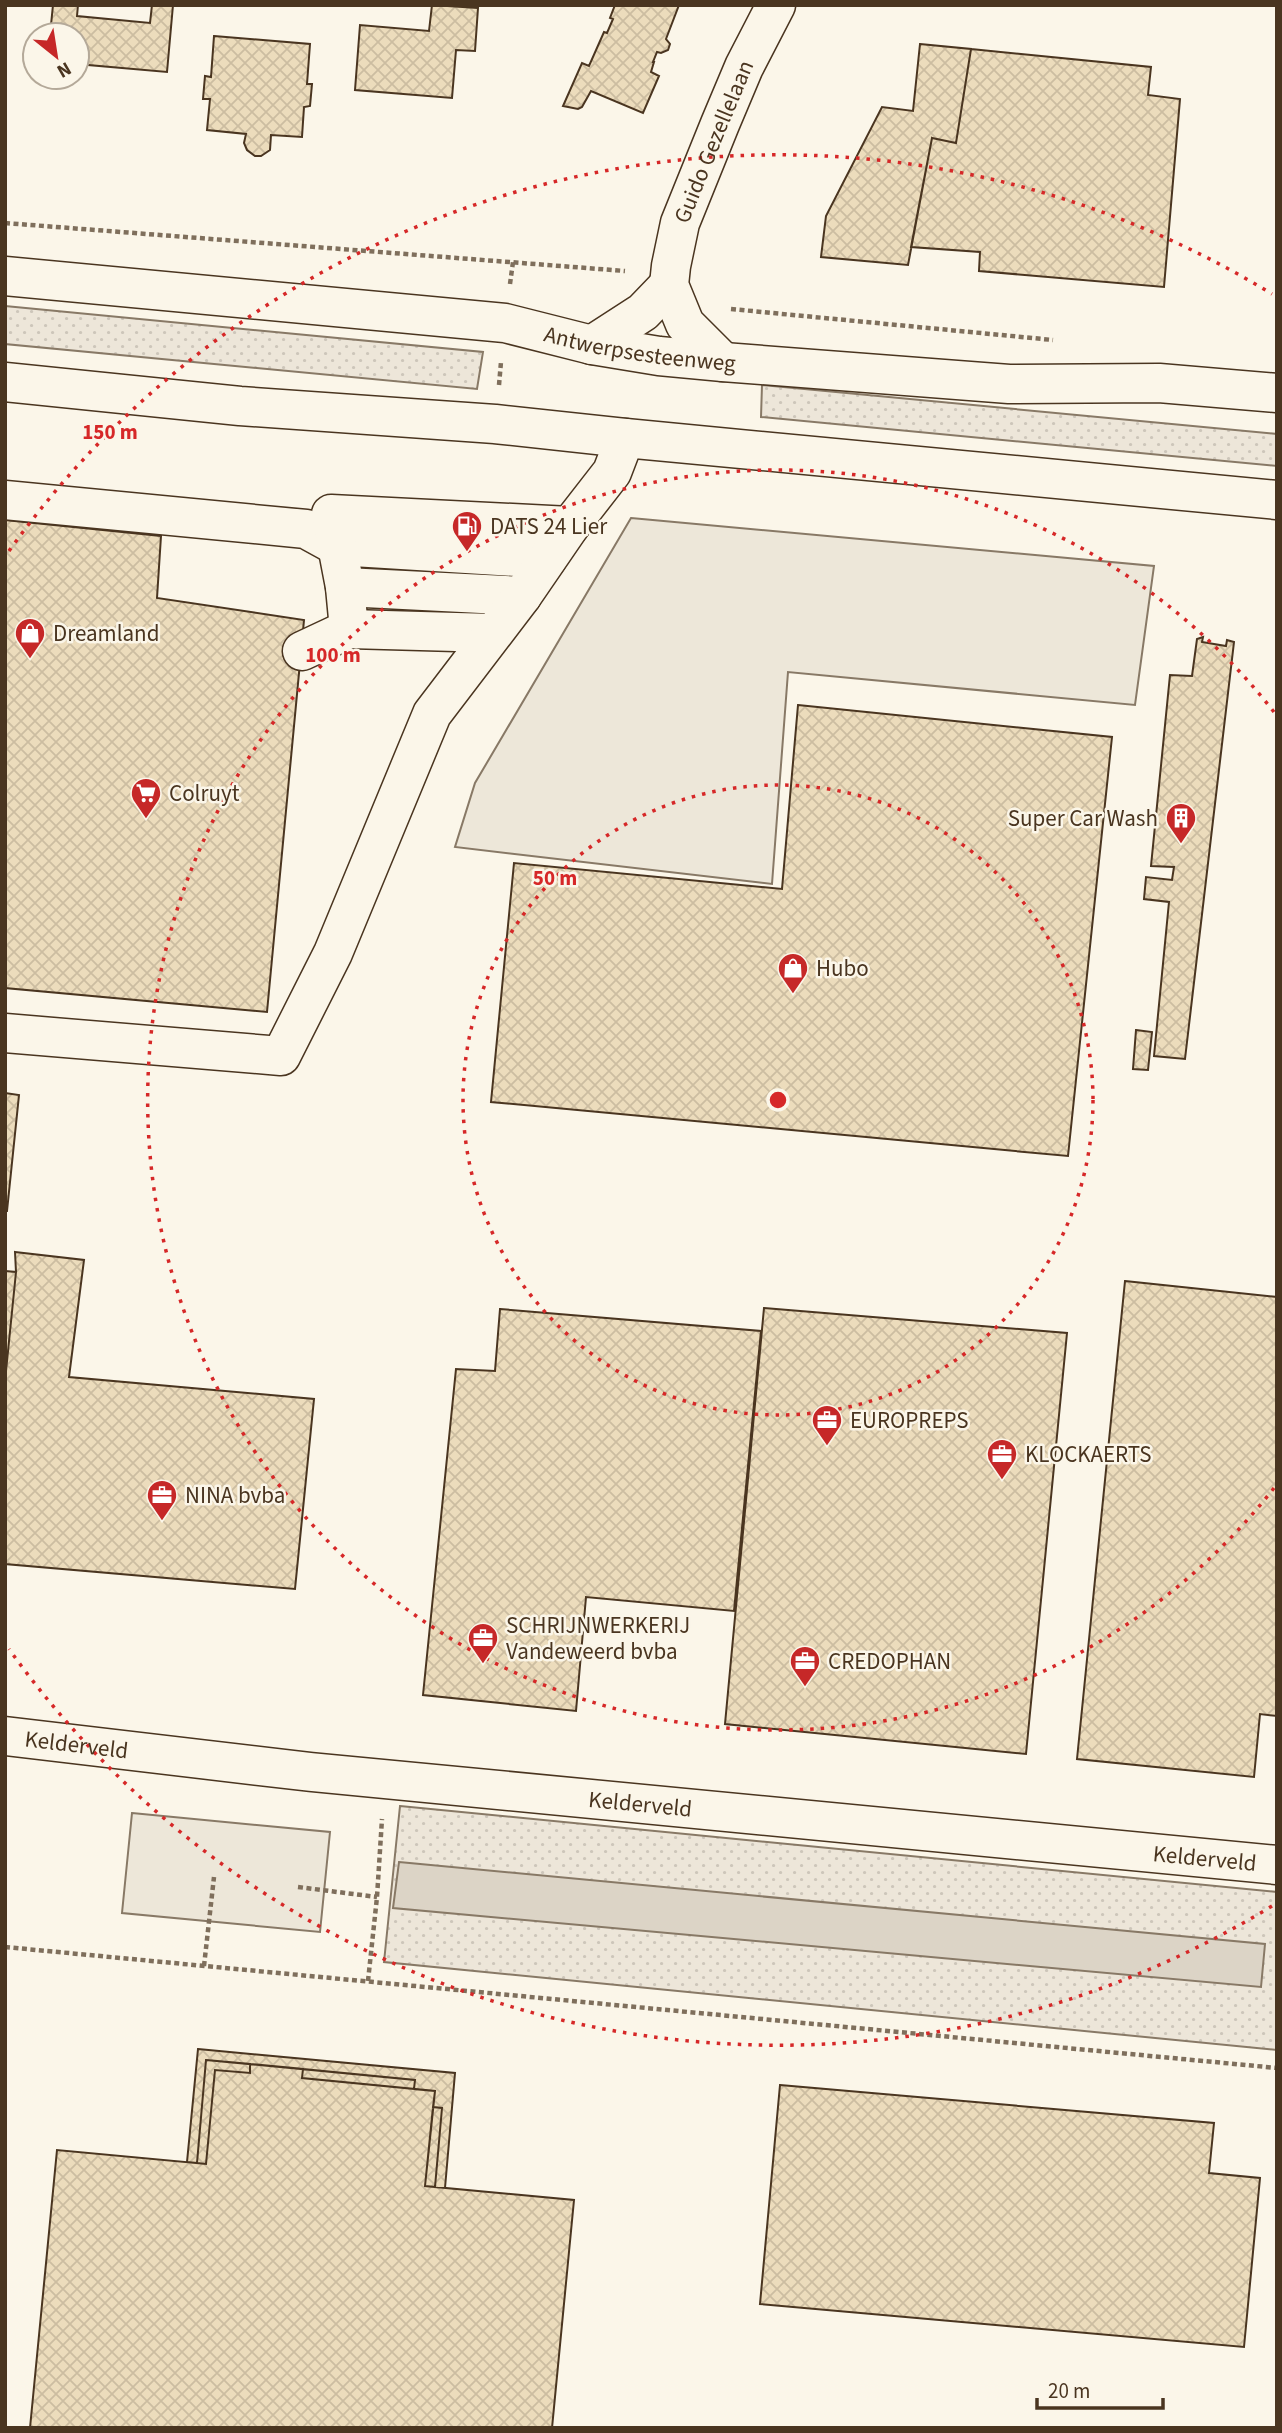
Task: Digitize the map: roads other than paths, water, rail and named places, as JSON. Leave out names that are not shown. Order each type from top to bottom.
[{"type":"main road","name":"Guido Gezellelaan","points":[[669,279],[680,223],[744,66],[776,5]]},
{"type":"main road","name":"Antwerpsesteenweg","points":[[5,275],[505,323],[592,345],[659,356],[723,362],[1009,384],[1159,383],[1277,393]]},
{"type":"main road","points":[[592,345],[643,312],[669,279]]},
{"type":"main road","points":[[669,279],[685,324],[723,362]]},
{"type":"main road","points":[[5,382],[240,406],[495,424],[625,439],[1277,500]]},
{"type":"main road","points":[[5,1033],[281,1056],[333,953],[432,714],[612,472],[625,439]]},
{"type":"main road","points":[[5,500],[306,529],[570,526]]},
{"type":"main road","points":[[334,530],[547,559]]},
{"type":"main road","points":[[334,530],[345,587],[349,629]]},
{"type":"main road","points":[[345,587],[522,596]]},
{"type":"main road","points":[[302,651],[349,629],[492,633]]},
{"type":"main road","name":"Kelderveld","points":[[5,1736],[311,1772],[1277,1865]]},
{"type":"place","name":"DATS 24 Lier","points":[[467,553]]},
{"type":"place","name":"Dreamland","points":[[30,660]]},
{"type":"place","name":"Colruyt","points":[[146,820]]},
{"type":"place","name":"Super Car Wash","points":[[1181,845]]},
{"type":"place","name":"Hubo","points":[[793,995]]},
{"type":"place","name":"EUROPREPS","points":[[827,1447]]},
{"type":"place","name":"KLOCKAERTS","points":[[1002,1481]]},
{"type":"place","name":"NINA bvba","points":[[162,1522]]},
{"type":"place","name":"SCHRIJNWERKERIJ Vandeweerd bvba","points":[[483,1665]]},
{"type":"place","name":"CREDOPHAN","points":[[805,1688]]}]
